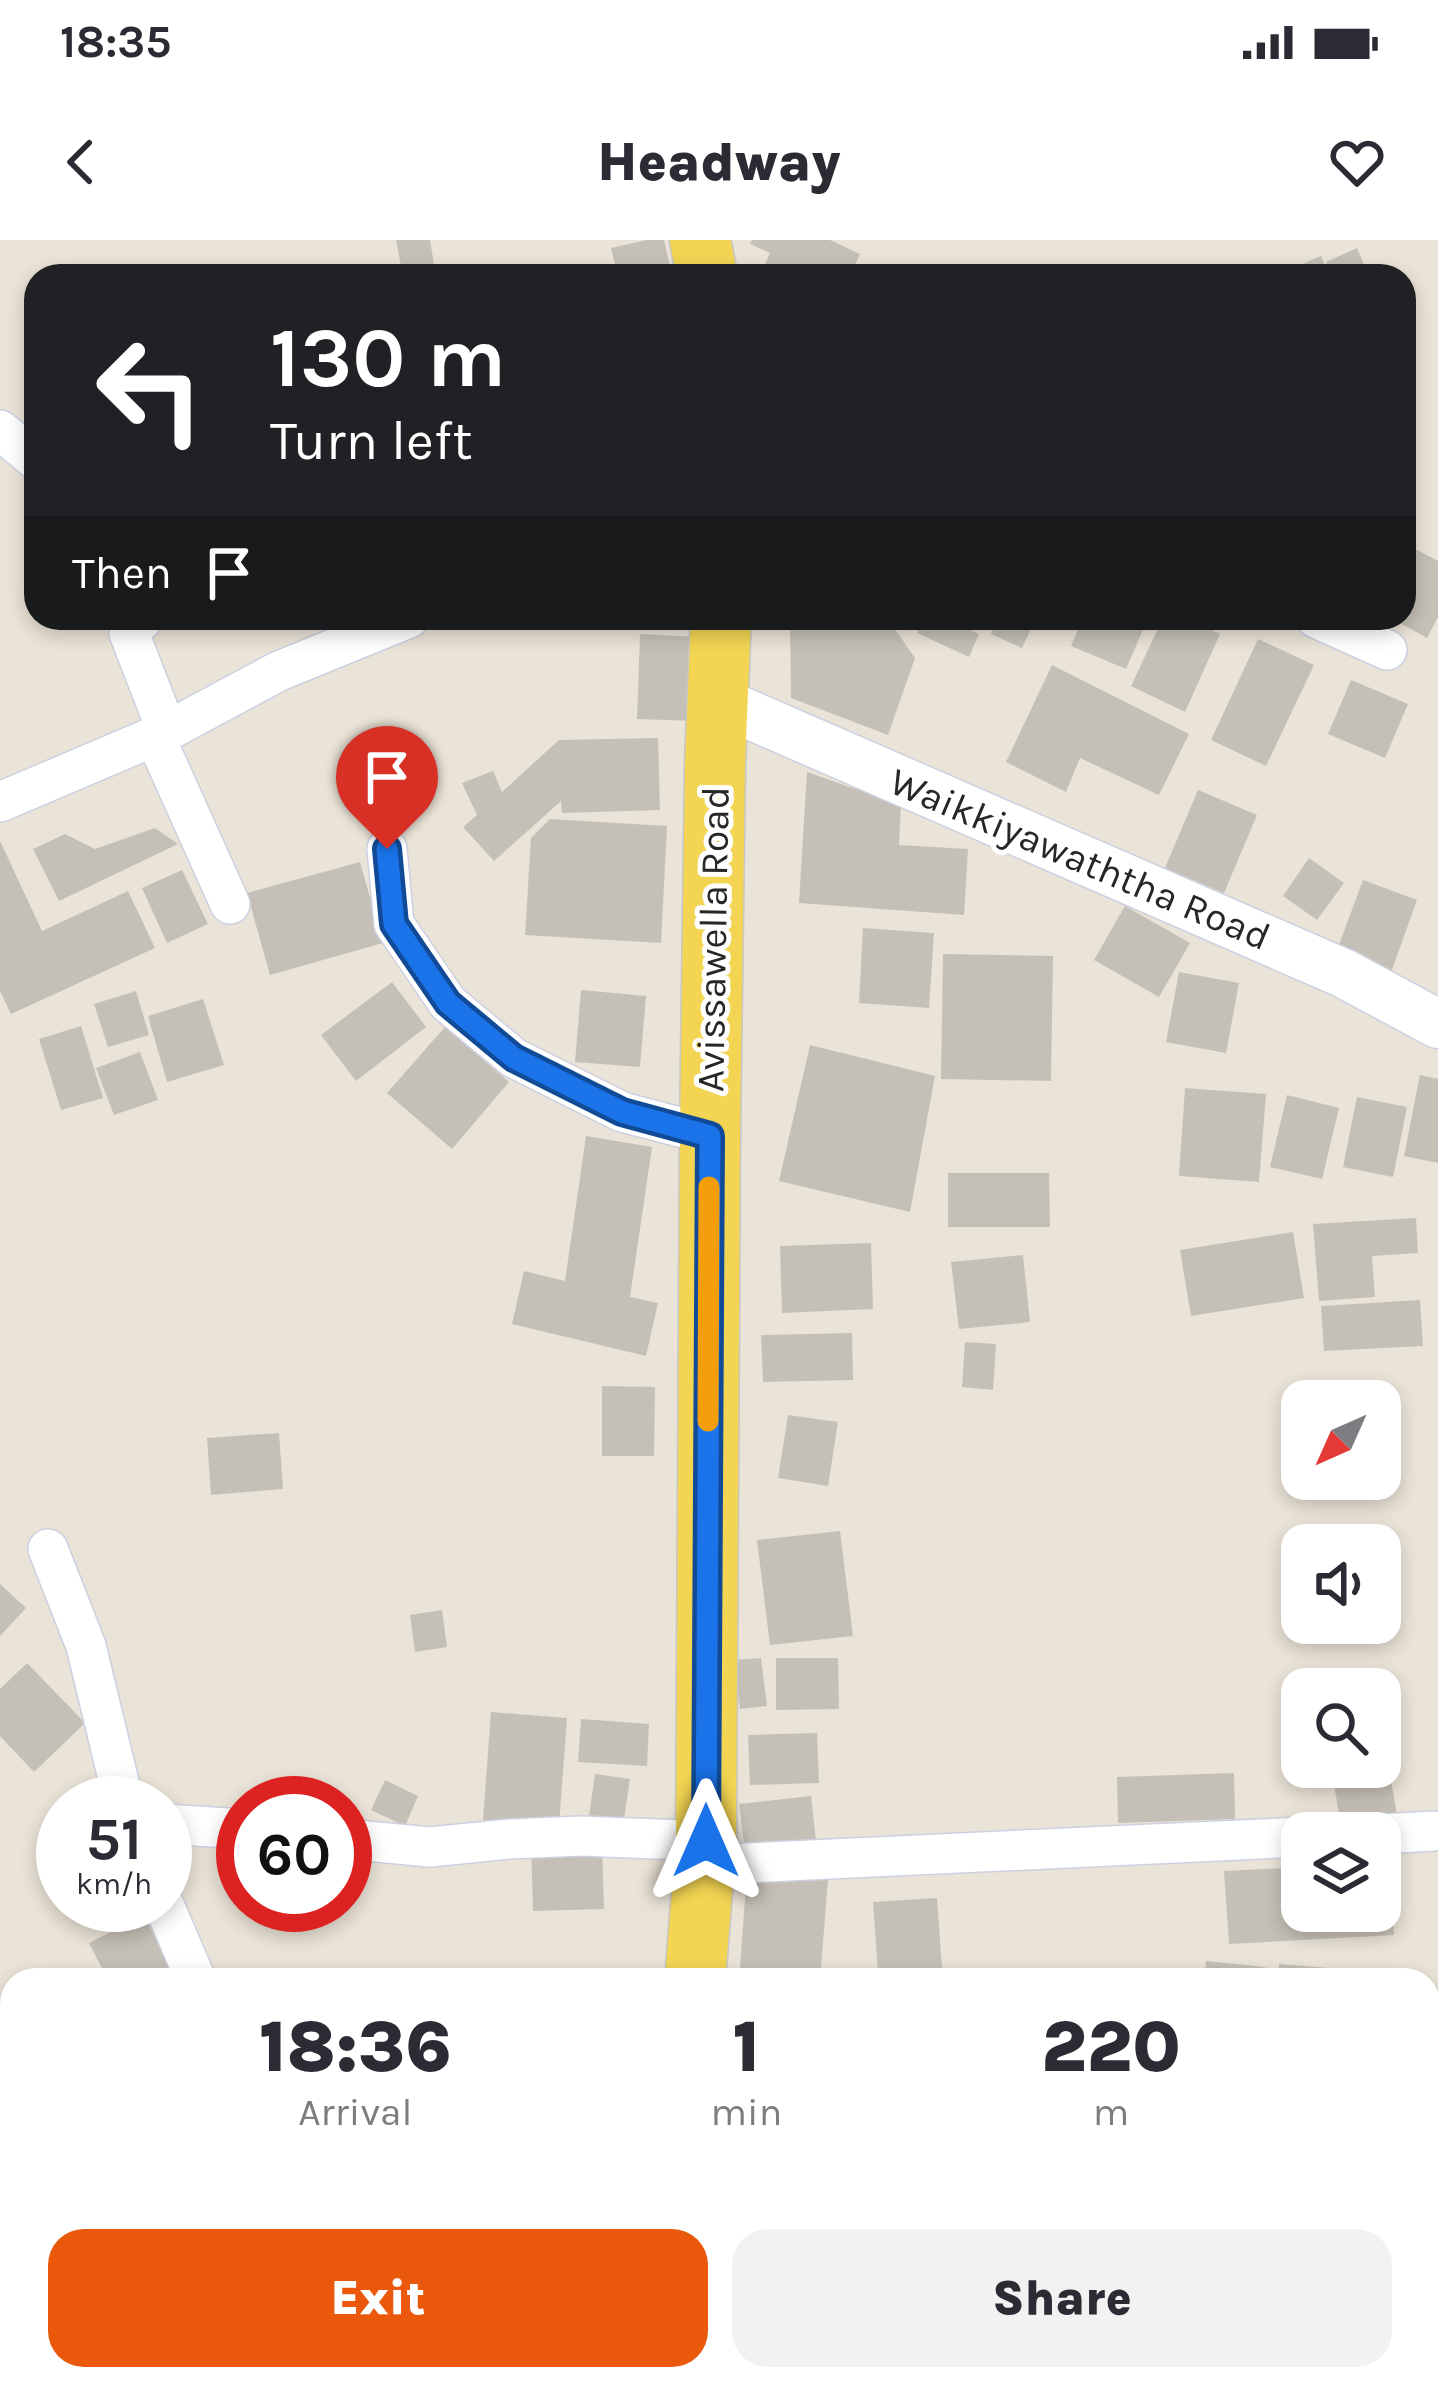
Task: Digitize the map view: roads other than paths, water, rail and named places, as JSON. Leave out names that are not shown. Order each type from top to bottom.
[{"type":"main road","name":"Avissawella Road","points":[[696,1968],[705,1853],[710,1136],[721,630]]},
{"type":"street","points":[[0,430],[24,450]]},
{"type":"street","points":[[132,630],[161,734],[230,904]]},
{"type":"street","points":[[0,802],[161,734],[279,671],[380,630]]},
{"type":"street","points":[[1343,630],[1388,650]]},
{"type":"street","name":"Waikkiyawaththa Road","points":[[718,701],[1343,973],[1438,1024]]},
{"type":"street","points":[[387,849],[394,924],[448,1003],[514,1058],[622,1112],[710,1136]]},
{"type":"street","points":[[48,1549],[86,1646],[117,1776]]},
{"type":"street","points":[[1401,1833],[1434,1831]]},
{"type":"street","points":[[372,1842],[430,1847],[580,1836],[705,1853],[1281,1838]]},
{"type":"street","points":[[176,1932],[191,1968]]}]
